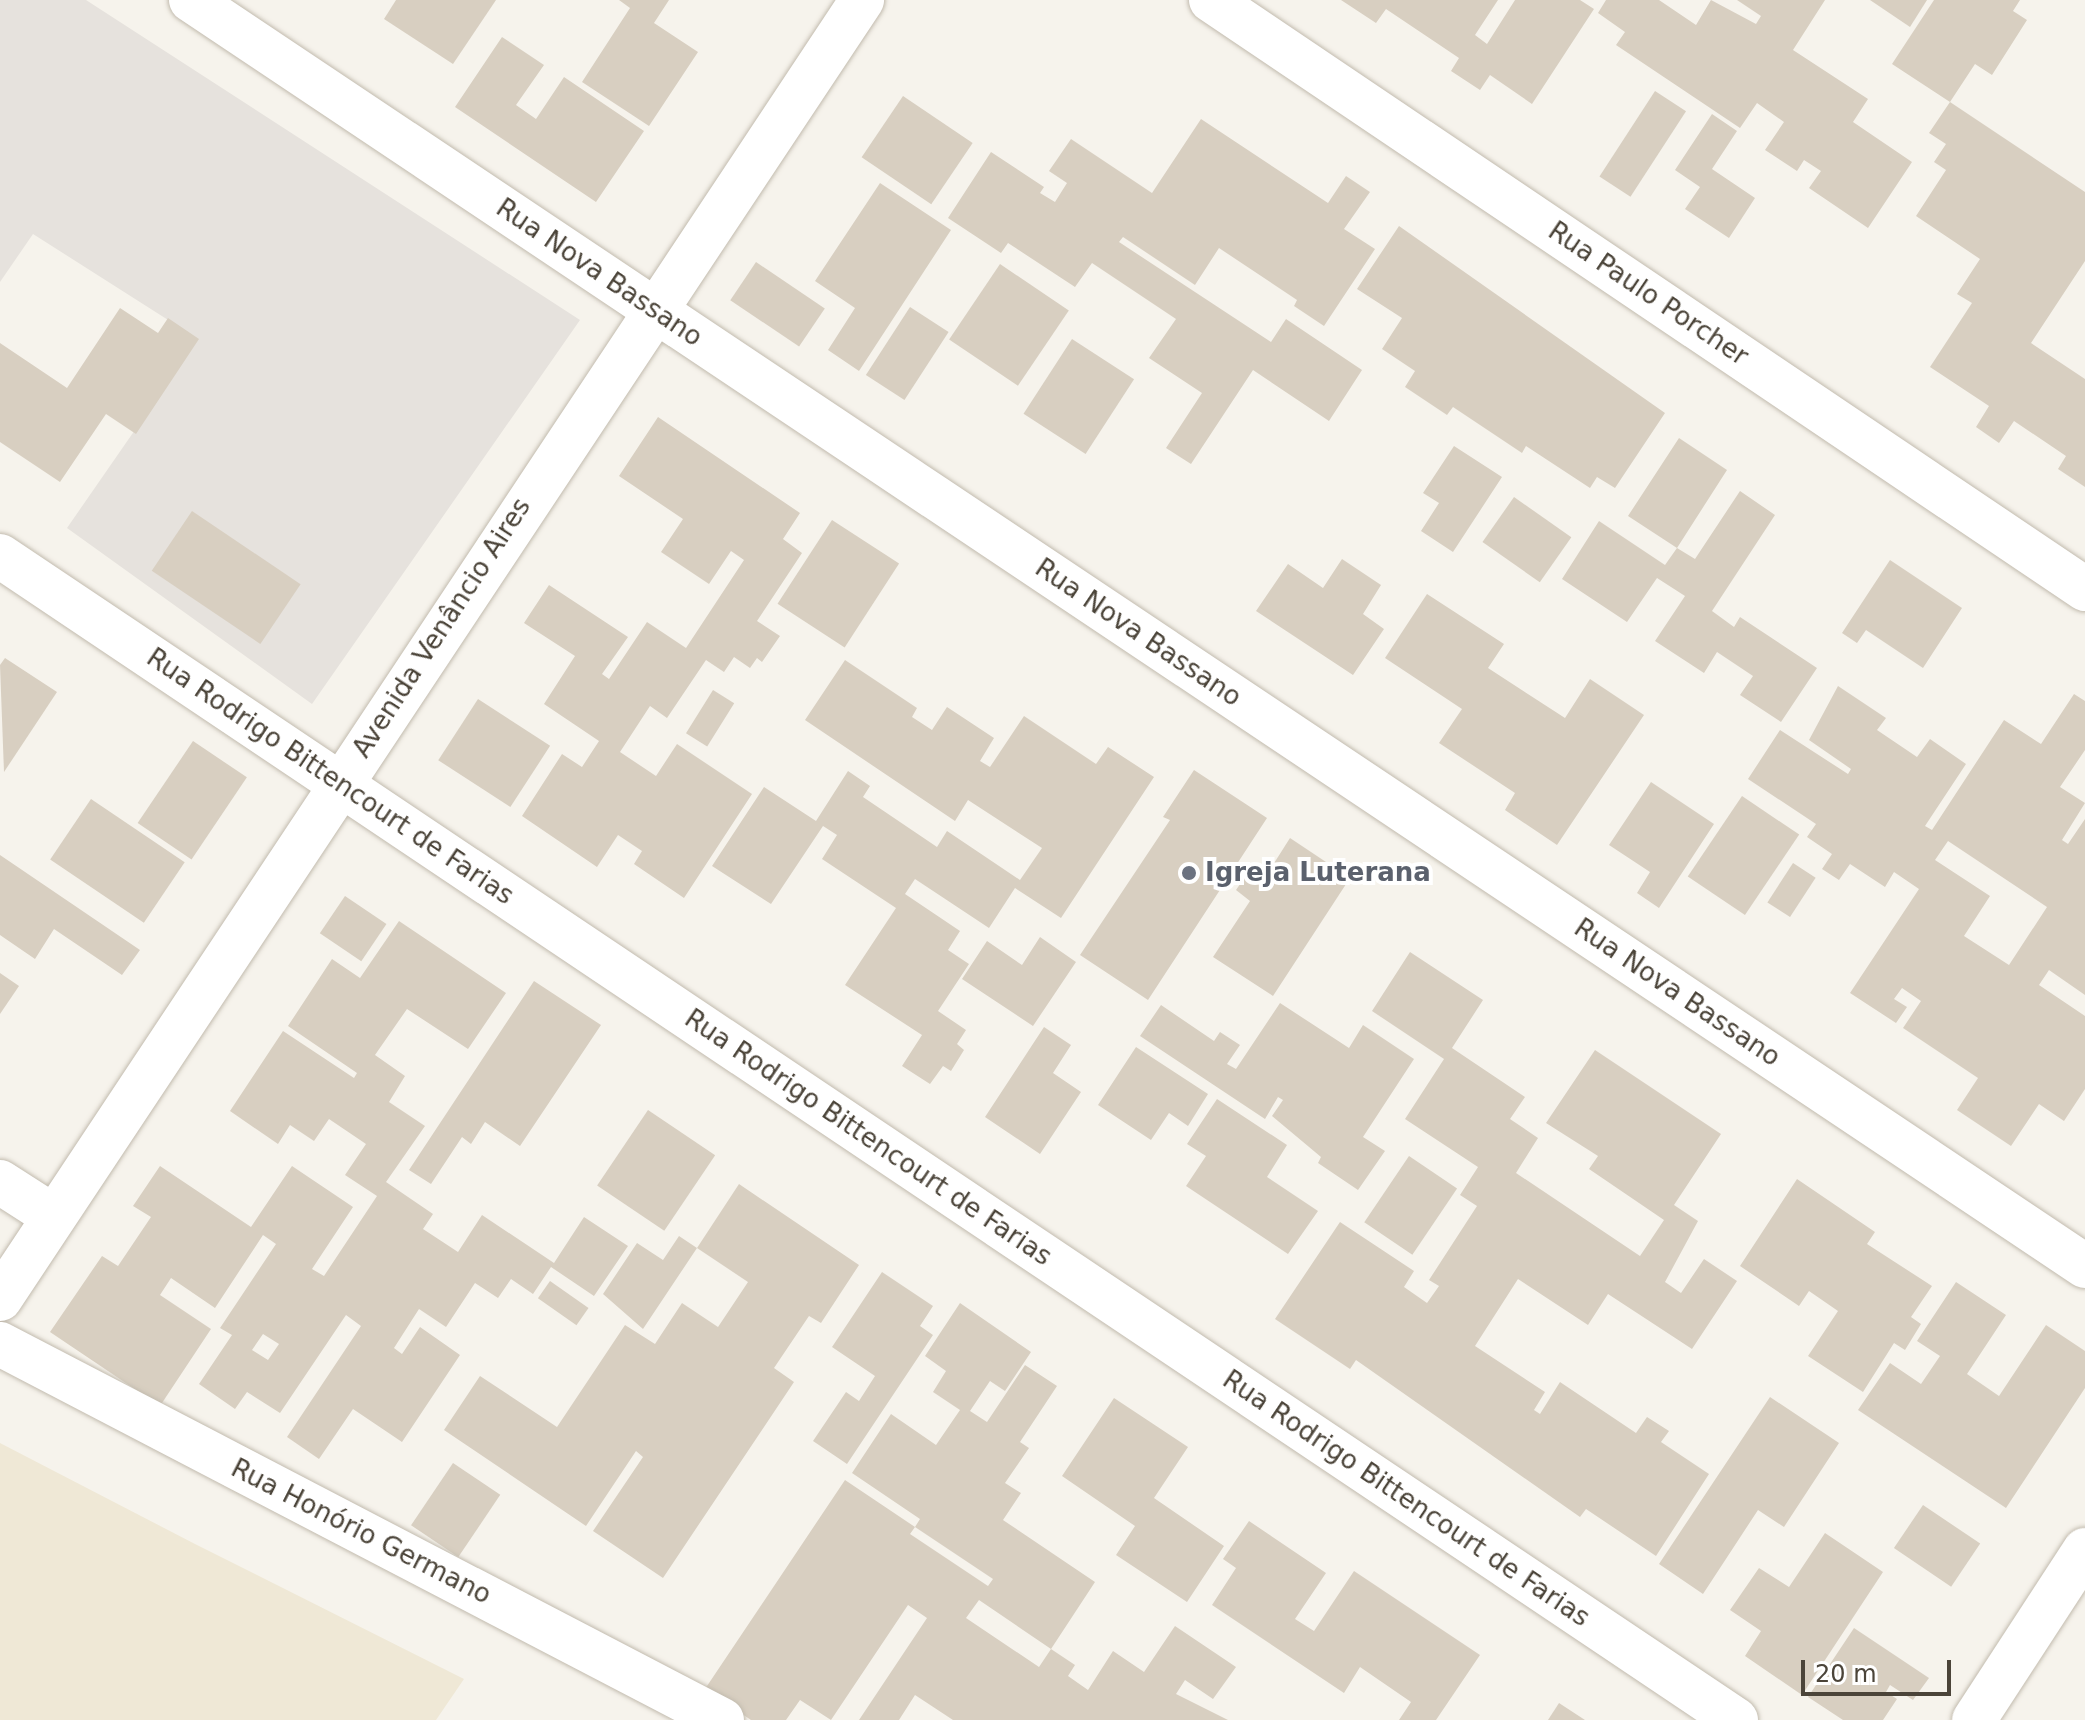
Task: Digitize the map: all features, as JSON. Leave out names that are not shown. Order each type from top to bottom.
[{"type":"street","name":"Rua Nova Bassano","points":[[191,0],[2085,1266]]},
{"type":"street","name":"Avenida Venâncio Aires","points":[[0,1299],[653,309],[862,0]]},
{"type":"street","name":"Rua Paulo Porcher","points":[[1211,0],[2085,589]]},
{"type":"street","name":"Rua Rodrigo Bittencourt de Farias","points":[[0,556],[1736,1720]]},
{"type":"street","points":[[0,1182],[53,1216]]},
{"type":"street","name":"Rua Honório Germano","points":[[0,1344],[722,1720]]},
{"type":"street","points":[[1974,1720],[2085,1550]]},
{"type":"shaded area","points":[[0,0],[86,0],[580,320],[312,704],[67,528],[198,339],[33,234],[0,282]]},
{"type":"shaded area","points":[[0,1443],[464,1679],[436,1720],[0,1720]]},
{"type":"building","points":[[396,0],[496,0],[453,64],[384,19]]},
{"type":"building","points":[[619,0],[669,0],[654,23],[698,52],[649,126],[582,82],[630,8]]},
{"type":"building","points":[[1341,0],[1498,0],[1475,35],[1487,44],[1515,0],[1580,0],[1594,9],[1532,104],[1490,75],[1480,90],[1451,71],[1459,58],[1386,9],[1376,23]]},
{"type":"building","points":[[1606,0],[1659,0],[1696,25],[1711,0],[1756,24],[1761,16],[1737,0],[1825,0],[1793,50],[1868,99],[1853,122],[1912,162],[1868,228],[1809,188],[1821,171],[1804,160],[1797,171],[1765,150],[1784,122],[1757,103],[1740,128],[1616,45],[1625,32],[1598,13]]},
{"type":"building","points":[[1870,0],[1927,0],[1910,27]]},
{"type":"building","points":[[1934,0],[2020,0],[2013,11],[2027,20],[1992,75],[1975,64],[1950,102],[1892,64]]},
{"type":"building","points":[[502,37],[544,65],[516,105],[536,119],[564,77],[644,131],[596,202],[455,107]]},
{"type":"building","points":[[1655,91],[1686,111],[1630,197],[1599,177]]},
{"type":"building","points":[[903,96],[973,143],[931,204],[862,157]]},
{"type":"building","points":[[1950,102],[2085,192],[2085,261],[2031,343],[2085,379],[2085,487],[2058,469],[2066,456],[2014,421],[1999,443],[1976,427],[1989,406],[1930,367],[1972,303],[1957,294],[1980,259],[1916,216],[1946,170],[1934,162],[1946,144],[1929,133]]},
{"type":"building","points":[[1712,114],[1737,131],[1712,169],[1755,198],[1729,238],[1685,209],[1700,187],[1675,170]]},
{"type":"building","points":[[1201,119],[1328,203],[1346,176],[1370,192],[1344,229],[1375,249],[1324,326],[1294,306],[1297,300],[1219,248],[1195,285],[1123,237],[1119,242],[1271,342],[1286,319],[1362,370],[1329,421],[1253,370],[1191,464],[1166,448],[1202,393],[1149,358],[1176,319],[1092,263],[1075,287],[1008,243],[1001,253],[948,218],[991,152],[1044,187],[1040,193],[1055,202],[1067,183],[1049,171],[1071,139],[1152,193]]},
{"type":"building","points":[[880,183],[951,230],[859,371],[828,350],[855,308],[815,281]]},
{"type":"building","points":[[1399,226],[1665,413],[1615,488],[1597,477],[1590,488],[1526,446],[1522,453],[1453,407],[1447,415],[1405,387],[1415,371],[1382,349],[1402,318],[1357,289]]},
{"type":"building","points":[[756,262],[825,308],[799,347],[730,300]]},
{"type":"building","points":[[1000,264],[1069,310],[1018,386],[949,339]]},
{"type":"building","points":[[910,307],[949,332],[904,400],[866,375]]},
{"type":"building","points":[[120,308],[158,333],[168,318],[199,339],[136,434],[106,414],[60,482],[0,442],[0,343],[67,388]]},
{"type":"building","points":[[1072,339],[1134,379],[1086,454],[1024,414]]},
{"type":"building","points":[[658,417],[800,513],[783,539],[802,553],[757,621],[780,636],[762,662],[757,658],[750,668],[734,657],[724,672],[706,660],[667,718],[650,706],[620,752],[656,776],[677,744],[752,794],[684,898],[634,864],[642,851],[618,835],[597,867],[522,816],[562,754],[582,767],[599,741],[544,704],[575,656],[524,623],[549,585],[628,637],[602,674],[609,679],[647,622],[686,648],[744,560],[731,551],[709,584],[661,552],[683,519],[619,476]]},
{"type":"building","points":[[1679,438],[1727,470],[1677,548],[1628,516]]},
{"type":"building","points":[[1454,446],[1502,477],[1453,552],[1421,531],[1439,503],[1423,493]]},
{"type":"building","points":[[1740,491],[1775,515],[1712,611],[1734,627],[1740,617],[1817,668],[1781,722],[1740,695],[1753,676],[1717,652],[1704,673],[1655,641],[1685,596],[1657,578],[1627,622],[1562,579],[1599,521],[1665,565],[1677,548],[1695,559]]},
{"type":"building","points":[[1514,497],[1571,537],[1540,582],[1482,542]]},
{"type":"building","points":[[192,511],[301,584],[260,644],[152,571]]},
{"type":"building","points":[[832,520],[899,564],[845,647],[778,604]]},
{"type":"building","points":[[1342,559],[1381,585],[1363,614],[1384,629],[1353,675],[1256,611],[1288,564],[1323,588]]},
{"type":"building","points":[[1890,560],[1962,608],[1923,668],[1866,630],[1857,643],[1842,633]]},
{"type":"building","points":[[1427,594],[1504,644],[1488,668],[1565,718],[1590,679],[1644,715],[1557,845],[1505,810],[1515,793],[1439,743],[1462,709],[1385,658]]},
{"type":"building","points":[[5,658],[57,692],[4,772],[0,665]]},
{"type":"building","points":[[845,660],[917,708],[912,717],[932,730],[947,707],[994,738],[980,761],[990,767],[1024,716],[1096,764],[1108,747],[1154,777],[1061,918],[1015,888],[989,928],[915,879],[905,894],[960,931],[948,950],[969,964],[938,1011],[966,1030],[957,1044],[964,1050],[951,1071],[943,1066],[930,1084],[902,1066],[922,1035],[845,985],[896,908],[822,859],[837,835],[823,826],[771,904],[712,866],[764,787],[816,821],[848,771],[870,786],[863,797],[937,847],[947,831],[1020,880],[1042,848],[968,800],[955,821],[805,720]]},
{"type":"building","points":[[1838,686],[1886,718],[1877,730],[1917,757],[1930,739],[1966,764],[1925,826],[1932,830],[2004,720],[2041,744],[2074,694],[2085,701],[2085,750],[2060,787],[2085,803],[2062,840],[2068,844],[2085,819],[2085,995],[2049,970],[2039,985],[2085,1016],[2085,1089],[2064,1121],[2039,1104],[2011,1146],[1957,1110],[1978,1078],[1903,1028],[1921,1001],[1902,988],[1894,999],[1907,1007],[1896,1023],[1850,993],[1919,889],[1894,872],[1885,887],[1850,864],[1839,880],[1822,869],[1832,854],[1807,837],[1816,824],[1748,779],[1780,730],[1848,774],[1851,769],[1809,740]],"holes":[[[1948,841],[2047,907],[2009,965],[1964,936],[1990,896],[1935,860]]]},
{"type":"building","points":[[713,690],[734,703],[707,746],[686,733]]},
{"type":"building","points":[[478,699],[550,746],[510,807],[438,760]]},
{"type":"building","points":[[193,741],[247,777],[192,859],[138,823]]},
{"type":"building","points":[[1194,770],[1267,818],[1148,1000],[1080,955],[1170,820],[1163,817]]},
{"type":"building","points":[[1651,782],[1714,824],[1659,908],[1637,893],[1650,872],[1609,845]]},
{"type":"building","points":[[1742,796],[1799,835],[1745,915],[1688,876]]},
{"type":"building","points":[[91,799],[185,862],[144,923],[50,860]]},
{"type":"building","points":[[1290,838],[1350,878],[1273,996],[1213,957],[1250,901],[1236,890],[1255,862],[1269,871]]},
{"type":"building","points":[[0,855],[140,950],[122,975],[54,929],[35,959],[0,935]]},
{"type":"building","points":[[1793,863],[1816,878],[1790,917],[1767,902]]},
{"type":"building","points":[[345,896],[386,924],[361,961],[320,933]]},
{"type":"building","points":[[399,921],[506,993],[468,1049],[407,1009],[375,1055],[405,1076],[389,1102],[425,1126],[386,1182],[433,1214],[423,1229],[458,1252],[482,1215],[554,1263],[584,1217],[628,1246],[594,1296],[551,1267],[533,1294],[511,1279],[498,1298],[475,1283],[446,1327],[419,1309],[394,1348],[402,1354],[420,1327],[460,1355],[402,1442],[353,1409],[319,1459],[287,1437],[361,1326],[346,1315],[280,1413],[247,1392],[235,1409],[199,1384],[232,1335],[220,1328],[276,1244],[263,1235],[215,1308],[171,1278],[160,1295],[211,1329],[160,1406],[50,1332],[102,1256],[118,1266],[151,1217],[133,1206],[160,1166],[251,1227],[292,1166],[353,1207],[312,1269],[324,1276],[377,1196],[345,1175],[366,1144],[329,1119],[314,1141],[290,1125],[278,1144],[230,1111],[283,1031],[354,1078],[357,1073],[288,1026],[332,959],[360,978]],"holes":[[[263,1334],[279,1344],[268,1360],[252,1350]]]},
{"type":"building","points":[[1040,937],[1076,962],[1033,1026],[962,979],[987,941],[1022,965]]},
{"type":"building","points":[[1410,952],[1483,1000],[1452,1048],[1525,1097],[1510,1119],[1538,1138],[1516,1173],[1640,1256],[1664,1220],[1589,1169],[1598,1156],[1546,1123],[1595,1050],[1721,1134],[1674,1205],[1698,1221],[1665,1282],[1681,1293],[1704,1259],[1737,1281],[1692,1349],[1608,1294],[1588,1325],[1518,1279],[1475,1346],[1545,1392],[1534,1410],[1540,1414],[1560,1382],[1636,1433],[1647,1417],[1669,1431],[1661,1442],[1709,1474],[1656,1556],[1586,1509],[1580,1517],[1356,1360],[1350,1369],[1275,1319],[1340,1222],[1414,1271],[1404,1287],[1427,1303],[1439,1286],[1429,1280],[1477,1206],[1460,1195],[1478,1167],[1405,1119],[1444,1059],[1372,1011]]},
{"type":"building","points":[[0,973],[19,986],[0,1014]]},
{"type":"building","points":[[534,981],[601,1025],[520,1146],[485,1122],[471,1144],[462,1137],[431,1184],[409,1170]]},
{"type":"building","points":[[1280,1003],[1349,1048],[1363,1025],[1414,1059],[1363,1137],[1385,1151],[1358,1190],[1318,1163],[1321,1157],[1272,1116],[1283,1100],[1278,1097],[1265,1119],[1140,1036],[1161,1005],[1214,1041],[1220,1032],[1240,1045],[1227,1064],[1236,1069]]},
{"type":"building","points":[[1044,1027],[1071,1045],[1053,1073],[1081,1092],[1040,1154],[985,1117]]},
{"type":"building","points":[[1136,1047],[1208,1094],[1188,1126],[1169,1113],[1151,1140],[1098,1105]]},
{"type":"building","points":[[1217,1099],[1287,1145],[1267,1177],[1318,1211],[1288,1254],[1186,1186],[1206,1156],[1187,1144]]},
{"type":"building","points":[[648,1110],[715,1155],[664,1231],[597,1185]]},
{"type":"building","points":[[1409,1156],[1457,1188],[1412,1255],[1364,1222]]},
{"type":"building","points":[[1797,1179],[1875,1232],[1867,1244],[1932,1286],[1911,1317],[1921,1324],[1905,1350],[1894,1343],[1863,1392],[1808,1356],[1838,1311],[1809,1291],[1799,1306],[1740,1266]]},
{"type":"building","points":[[739,1184],[859,1265],[821,1323],[809,1316],[774,1368],[794,1382],[663,1578],[593,1531],[643,1457],[636,1451],[586,1526],[444,1430],[480,1376],[557,1427],[625,1325],[655,1344],[682,1303],[718,1327],[748,1282],[697,1248]]},
{"type":"building","points":[[679,1236],[697,1248],[643,1329],[603,1294],[637,1243],[663,1260]]},
{"type":"building","points":[[882,1272],[933,1306],[920,1326],[933,1335],[847,1464],[813,1441],[846,1392],[859,1401],[875,1376],[832,1347]]},
{"type":"building","points":[[550,1281],[589,1308],[576,1325],[538,1298]]},
{"type":"building","points":[[1956,1282],[2006,1315],[1967,1374],[1999,1396],[2046,1325],[2085,1351],[2085,1388],[2006,1508],[1858,1410],[1890,1363],[1921,1384],[1940,1356],[1917,1341]]},
{"type":"building","points":[[960,1303],[1031,1352],[1005,1391],[990,1381],[970,1411],[987,1422],[1025,1365],[1057,1386],[1020,1442],[1029,1448],[1005,1483],[1021,1493],[1003,1520],[1095,1582],[1051,1649],[1075,1665],[1068,1676],[1088,1690],[1113,1651],[1144,1672],[1175,1626],[1236,1667],[1213,1699],[1185,1680],[1176,1694],[1228,1720],[953,1720],[915,1695],[899,1720],[859,1720],[927,1618],[908,1605],[831,1720],[800,1700],[786,1720],[751,1720],[705,1689],[845,1480],[915,1527],[920,1519],[852,1473],[891,1414],[936,1445],[960,1410],[933,1392],[946,1371],[925,1356]],"holes":[[[915,1527],[993,1579],[988,1586],[910,1534]],[[979,1600],[1051,1649],[1039,1667],[966,1618]]]},
{"type":"building","points":[[1770,1397],[1839,1443],[1784,1527],[1758,1510],[1703,1594],[1659,1564]]},
{"type":"building","points":[[1114,1398],[1188,1447],[1154,1498],[1224,1546],[1187,1602],[1116,1555],[1135,1526],[1062,1476]]},
{"type":"building","points":[[453,1463],[500,1495],[458,1557],[411,1525]]},
{"type":"building","points":[[1923,1505],[1980,1544],[1951,1587],[1894,1548]]},
{"type":"building","points":[[1249,1521],[1326,1573],[1295,1619],[1314,1631],[1354,1571],[1480,1655],[1436,1720],[1399,1720],[1411,1702],[1360,1667],[1344,1693],[1212,1605],[1236,1568],[1223,1559]]},
{"type":"building","points":[[1825,1533],[1883,1572],[1802,1695],[1745,1656],[1761,1631],[1730,1610],[1759,1568],[1789,1587]]},
{"type":"building","points":[[1854,1628],[1929,1678],[1913,1700],[1890,1685],[1886,1692],[1897,1699],[1883,1720],[1843,1720],[1808,1697]]},
{"type":"building","points":[[1559,1703],[1585,1720],[1548,1720]]},
{"type":"place","name":"Igreja Luterana","points":[[1189,873]]}]
